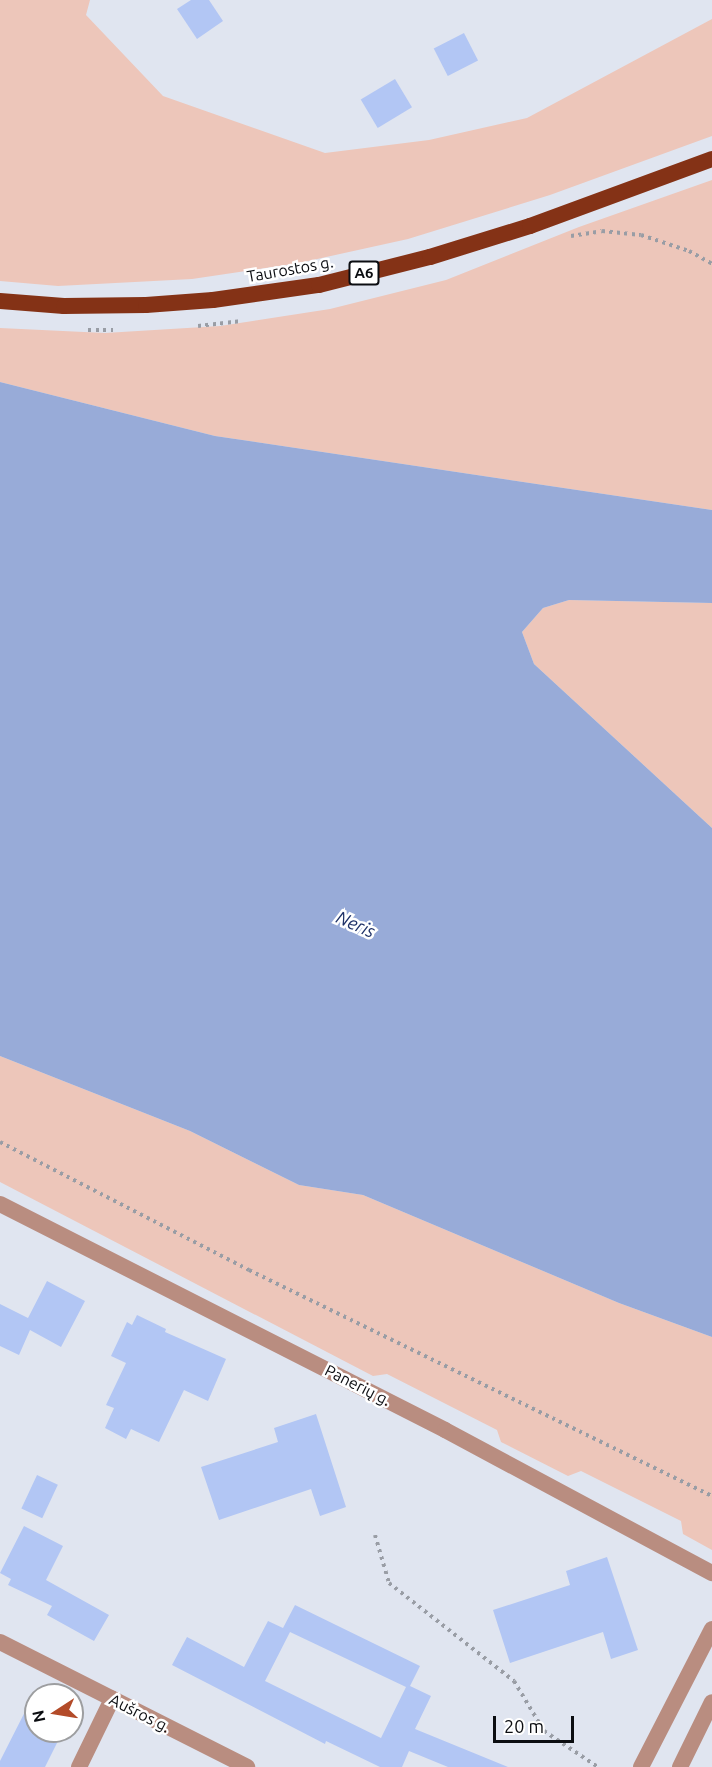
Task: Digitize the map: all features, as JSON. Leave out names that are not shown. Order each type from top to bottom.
[{"type":"highway","name":"Taurostos g.","points":[[0,300],[64,306],[146,305],[213,300],[319,285],[430,257],[530,226],[712,159]]},
{"type":"street","name":"Panerių g.","points":[[0,1204],[445,1430],[712,1573]]},
{"type":"street","points":[[641,1767],[712,1629]]},
{"type":"street","name":"Aušros g.","points":[[0,1642],[247,1767]]},
{"type":"street","points":[[79,1767],[112,1699]]},
{"type":"street","points":[[680,1767],[712,1702]]},
{"type":"path","points":[[0,1142],[249,1270],[712,1496]]},
{"type":"path","points":[[375,1535],[389,1582],[514,1681],[544,1731],[598,1767]]},
{"type":"shaded area","points":[[0,0],[90,0],[86,15],[163,96],[325,153],[429,140],[527,118],[712,19],[712,136],[550,195],[408,239],[299,263],[192,279],[58,286],[0,281]]},
{"type":"shaded area","points":[[712,180],[712,510],[215,436],[0,382],[0,328],[105,333],[220,326],[330,309],[446,280],[579,227]]},
{"type":"shaded area","points":[[569,600],[712,603],[712,828],[534,664],[522,632],[543,608]]},
{"type":"shaded area","points":[[0,1056],[190,1131],[299,1185],[363,1195],[619,1303],[712,1337],[712,1550],[683,1534],[681,1521],[581,1471],[568,1476],[501,1442],[497,1430],[387,1374],[373,1376],[0,1182]]},
{"type":"water","name":"Neris","points":[[0,382],[215,436],[712,510],[712,603],[569,600],[543,608],[522,632],[534,664],[712,828],[712,1337],[619,1303],[363,1195],[299,1185],[190,1131],[0,1056]]},
{"type":"building","points":[[191,0],[209,0],[223,21],[197,39],[177,9]]},
{"type":"building","points":[[464,33],[478,61],[448,76],[434,48]]},
{"type":"building","points":[[395,79],[412,107],[378,128],[361,100]]},
{"type":"building","points":[[47,1281],[85,1301],[61,1347],[30,1330],[19,1355],[0,1346],[0,1304],[28,1318]]},
{"type":"building","points":[[137,1315],[166,1329],[165,1332],[226,1359],[208,1401],[184,1390],[159,1442],[131,1429],[126,1439],[105,1428],[114,1408],[106,1405],[126,1363],[111,1356],[127,1322],[132,1325]]},
{"type":"building","points":[[316,1414],[346,1507],[320,1516],[311,1489],[219,1520],[201,1467],[278,1442],[274,1428]]},
{"type":"building","points":[[37,1475],[58,1485],[42,1518],[21,1509]]},
{"type":"building","points":[[24,1526],[63,1546],[46,1580],[109,1615],[94,1641],[47,1615],[52,1606],[8,1585],[11,1579],[0,1573]]},
{"type":"building","points":[[607,1557],[638,1650],[611,1659],[603,1632],[510,1663],[493,1610],[570,1585],[566,1571]]},
{"type":"building","points":[[295,1605],[420,1666],[410,1686],[431,1696],[415,1729],[508,1767],[448,1767],[409,1751],[402,1767],[380,1767],[326,1741],[325,1744],[172,1665],[187,1637],[244,1667],[268,1621],[283,1628]],"holes":[[[290,1632],[406,1687],[381,1738],[265,1681]]]},
{"type":"building","points":[[24,1714],[24,1743],[57,1743],[45,1767],[0,1767],[0,1761]]}]
